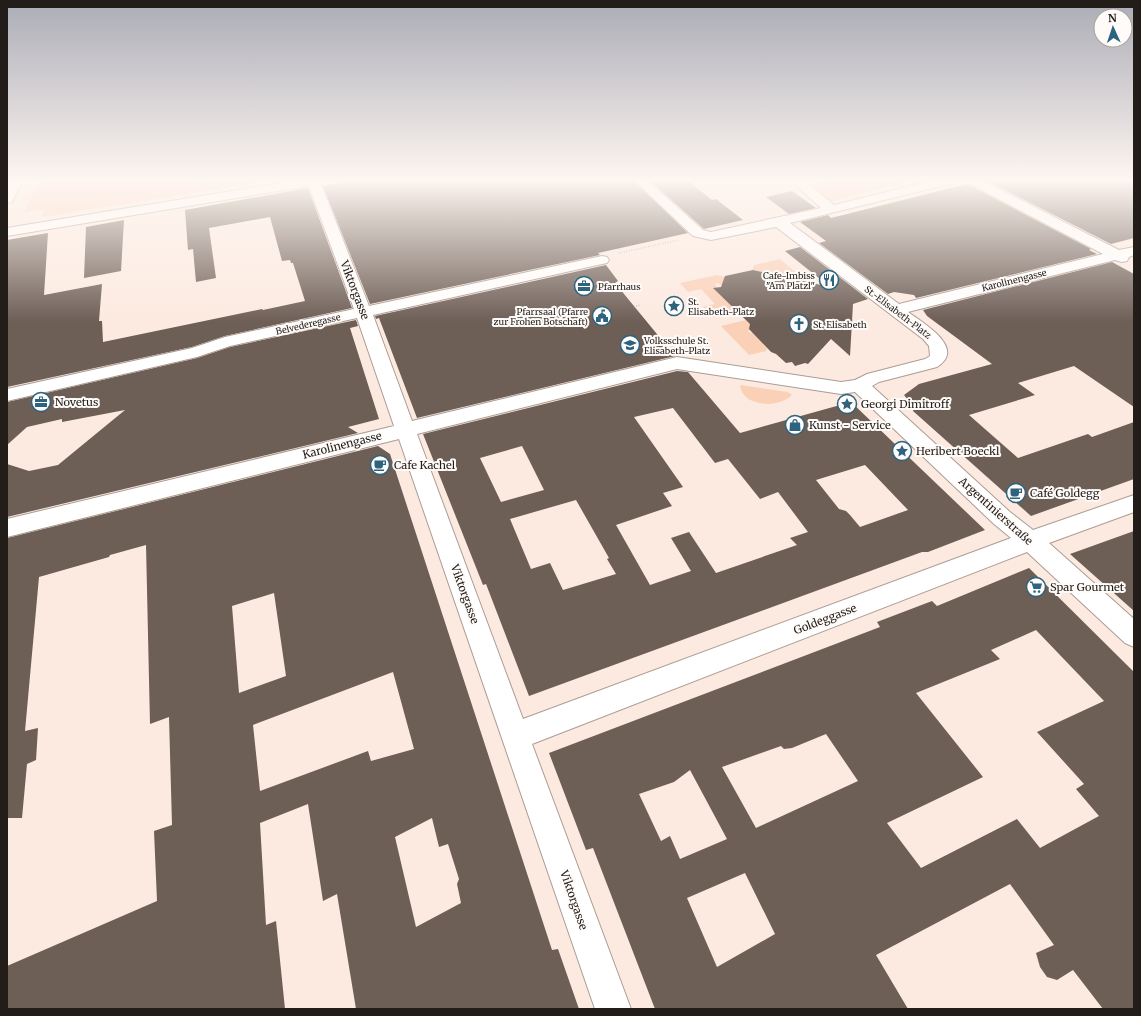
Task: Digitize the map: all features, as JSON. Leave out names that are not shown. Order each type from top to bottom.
[{"type":"street","points":[[7,232],[30,227]]},
{"type":"street","name":"Viktorgasse","points":[[335,227],[612,1009]]},
{"type":"street","points":[[693,227],[698,232],[715,236],[754,227]]},
{"type":"street","name":"St.-Elisabeth-Platz","points":[[677,363],[847,388],[859,385],[873,378],[931,363],[938,358],[939,348],[934,339],[786,227]]},
{"type":"street","points":[[1063,227],[1134,264]]},
{"type":"street","name":"Karolinengasse","points":[[895,310],[1134,250]]},
{"type":"street","name":"Belvederegasse","points":[[7,394],[197,352],[225,342],[602,260]]},
{"type":"street","name":"Karolinengasse","points":[[7,528],[677,363]]},
{"type":"street","name":"Argentinierstraße","points":[[859,385],[996,513],[1052,559],[1134,635]]},
{"type":"street","name":"Goldeggasse","points":[[516,736],[1029,541],[1134,503]]},
{"type":"path","points":[[602,260],[607,256],[698,232]]},
{"type":"path","points":[[634,307],[640,305]]},
{"type":"shaded area","points":[[780,259],[858,325],[852,327],[781,279],[777,275],[780,274],[778,273],[768,271],[770,273],[757,276],[751,273],[754,265]]},
{"type":"shaded area","points":[[717,275],[731,278],[733,282],[720,285],[718,283],[715,284],[725,300],[727,302],[730,301],[737,311],[713,317],[703,307],[715,304],[701,289],[688,292],[680,283]]},
{"type":"shaded area","points":[[746,320],[747,322],[751,321],[753,331],[749,330],[748,332],[753,333],[767,348],[766,351],[749,355],[721,326]]},
{"type":"shaded area","points":[[740,385],[788,392],[792,395],[779,402],[762,404],[747,398],[742,392]]},
{"type":"building","points":[[86,227],[124,227],[121,271],[84,278]]},
{"type":"building","points":[[186,227],[212,227],[209,228],[216,278],[196,282],[193,249],[188,250]]},
{"type":"building","points":[[273,227],[322,227],[352,308],[225,336],[192,347],[7,387],[7,240],[48,233],[44,295],[102,284],[99,321],[102,321],[103,342],[305,301],[293,263],[291,263],[290,260],[282,261]]},
{"type":"building","points":[[339,227],[682,227],[688,233],[598,253],[600,255],[370,304]]},
{"type":"building","points":[[807,227],[1050,227],[1091,249],[1089,250],[1097,254],[916,298],[914,295],[894,292],[888,294],[819,243],[826,241]]},
{"type":"building","points":[[1078,227],[1134,227],[1134,238],[1111,244]]},
{"type":"building","name":"St. Elisabeth","points":[[800,247],[868,299],[853,304],[850,356],[831,339],[808,364],[805,363],[795,366],[792,362],[786,363],[776,354],[771,352],[749,329],[750,324],[713,288],[721,287],[725,276],[753,270],[830,287],[785,251]]},
{"type":"building","points":[[1112,262],[1134,274],[1134,407],[1074,366],[1018,383],[1035,395],[969,415],[1018,458],[1088,434],[1092,437],[1134,422],[1134,479],[1031,516],[913,411],[914,407],[904,395],[919,384],[992,364],[927,316],[923,310]]},
{"type":"building","points":[[606,265],[618,281],[615,283],[675,356],[417,418],[379,318],[376,319],[375,316]]},
{"type":"building","points":[[356,320],[358,326],[350,328],[379,419],[348,427],[358,433],[7,517],[7,464],[29,471],[58,465],[125,410],[62,422],[62,419],[27,427],[7,445],[7,402],[197,358],[230,347]]},
{"type":"building","points":[[677,371],[688,372],[740,433],[851,402],[985,530],[529,696],[486,584],[483,585],[423,434]],"holes":[[[673,408],[715,463],[728,459],[760,499],[778,492],[808,532],[790,538],[797,545],[716,573],[689,532],[671,538],[691,571],[650,585],[616,525],[672,506],[663,493],[683,487],[634,417]],[[522,446],[544,490],[501,502],[480,458]],[[865,465],[908,510],[860,527],[846,511],[839,509],[816,480]],[[576,500],[609,558],[607,559],[616,574],[563,590],[550,563],[531,569],[510,519]]]},
{"type":"building","points":[[378,446],[390,454],[552,950],[558,949],[579,1009],[356,1009],[337,894],[323,901],[308,804],[260,823],[266,925],[276,921],[285,1009],[7,1009],[7,966],[157,901],[154,831],[172,825],[169,717],[150,724],[146,545],[39,577],[25,731],[38,728],[36,760],[27,764],[22,818],[7,818],[7,538]],"holes":[[[274,593],[286,676],[239,693],[232,606]],[[393,672],[414,749],[371,761],[368,751],[260,791],[253,725]],[[432,818],[439,847],[448,844],[459,879],[457,884],[461,903],[416,927],[395,837]]]},
{"type":"building","points":[[1134,531],[1134,611],[1070,554]]},
{"type":"building","points":[[1029,568],[1134,672],[1134,1009],[1103,1009],[1073,970],[1057,980],[1047,977],[1040,967],[1036,953],[1054,945],[1010,884],[876,955],[908,1009],[655,1009],[593,848],[586,850],[549,753],[880,627],[877,622],[932,601],[937,606]],"holes":[[[1036,630],[1104,701],[1037,732],[1084,784],[1076,789],[1099,816],[1040,848],[1017,819],[921,868],[887,823],[983,777],[916,693],[1000,659],[991,650]],[[826,734],[858,781],[756,828],[722,767],[781,746],[784,749],[792,748]],[[690,770],[727,839],[680,859],[670,836],[661,841],[639,794],[674,782]],[[745,873],[775,934],[717,967],[687,898]]]},
{"type":"place","name":"Cafe-Imbiss \"Am Platzl\"","points":[[829,280]]},
{"type":"place","name":"Pfarrhaus","points":[[584,286]]},
{"type":"place","name":"St. Elisabeth-Platz","points":[[674,306]]},
{"type":"place","name":"Pfarrsaal (Pfarre zur Frohen Botschaft)","points":[[602,316]]},
{"type":"place","name":"St. Elisabeth","points":[[799,324]]},
{"type":"place","name":"Volksschule St. Elisabeth-Platz","points":[[630,345]]},
{"type":"place","name":"Novetus","points":[[41,402]]},
{"type":"place","name":"Georgi Dimitroff","points":[[847,404]]},
{"type":"place","name":"Kunst - Service","points":[[795,425]]},
{"type":"place","name":"Heribert Boeckl","points":[[902,451]]},
{"type":"place","name":"Cafe Kachel","points":[[380,465]]},
{"type":"place","name":"Café Goldegg","points":[[1016,493]]},
{"type":"place","name":"Spar Gourmet","points":[[1036,587]]}]
